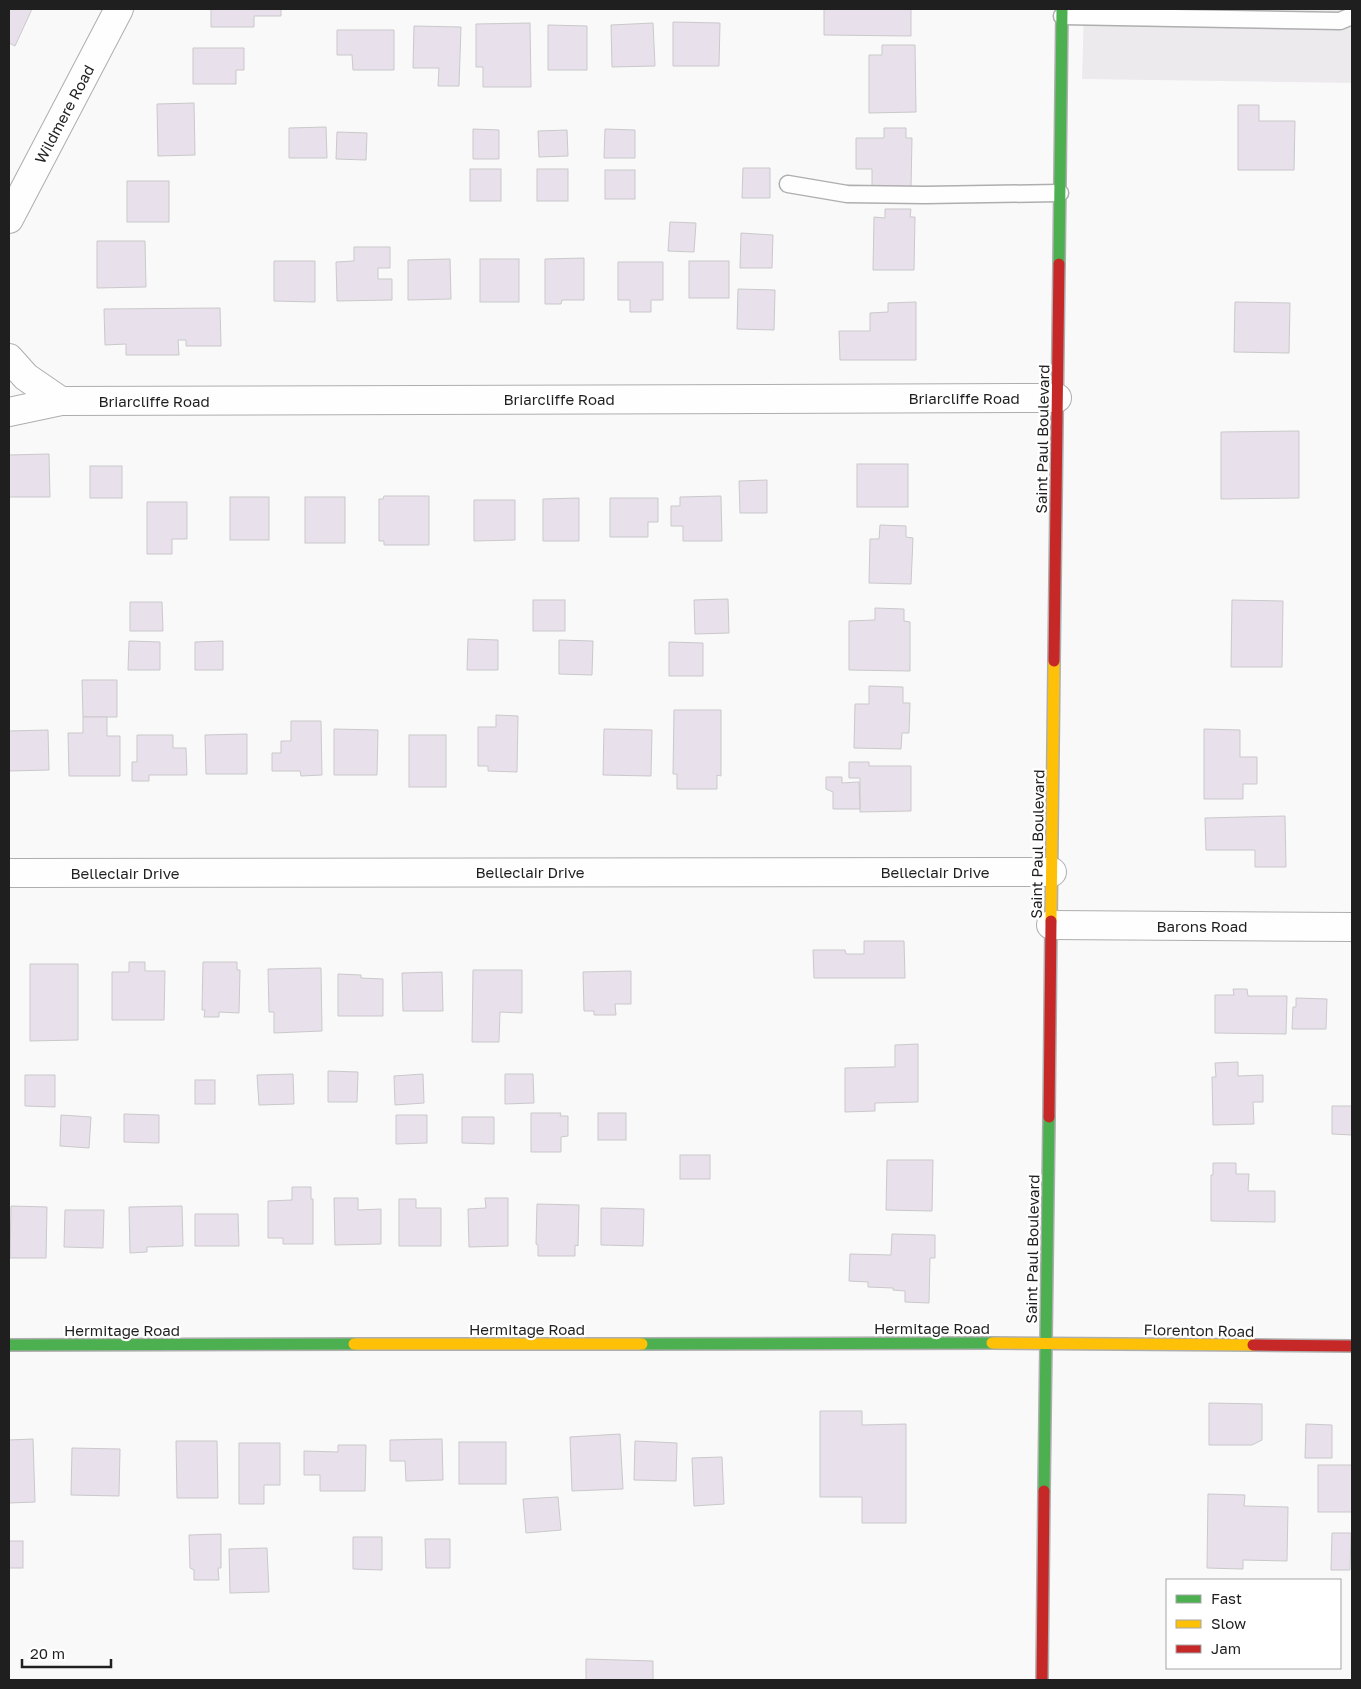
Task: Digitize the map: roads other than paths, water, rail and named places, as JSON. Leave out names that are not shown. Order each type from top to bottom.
[{"type":"street","name":"Wildmere Road","points":[[9,219],[118,9]]},
{"type":"street","name":"Saint Paul Boulevard","points":[[1042,1680],[1062,12]]},
{"type":"street","points":[[9,358],[26,377],[61,401]]},
{"type":"street","name":"Briarcliffe Road","points":[[9,412],[61,401],[1057,398]]},
{"type":"street","name":"Belleclair Drive","points":[[9,873],[1052,872]]},
{"type":"street","name":"Barons Road","points":[[1051,925],[1352,928]]},
{"type":"street","name":"Hermitage Road","points":[[9,1345],[1046,1343]]},
{"type":"street","name":"Florenton Road","points":[[1046,1343],[1352,1346]]},
{"type":"lane","points":[[1062,12],[1172,18],[1340,21],[1352,16]]},
{"type":"lane","points":[[788,184],[847,194],[1060,193]]}]
